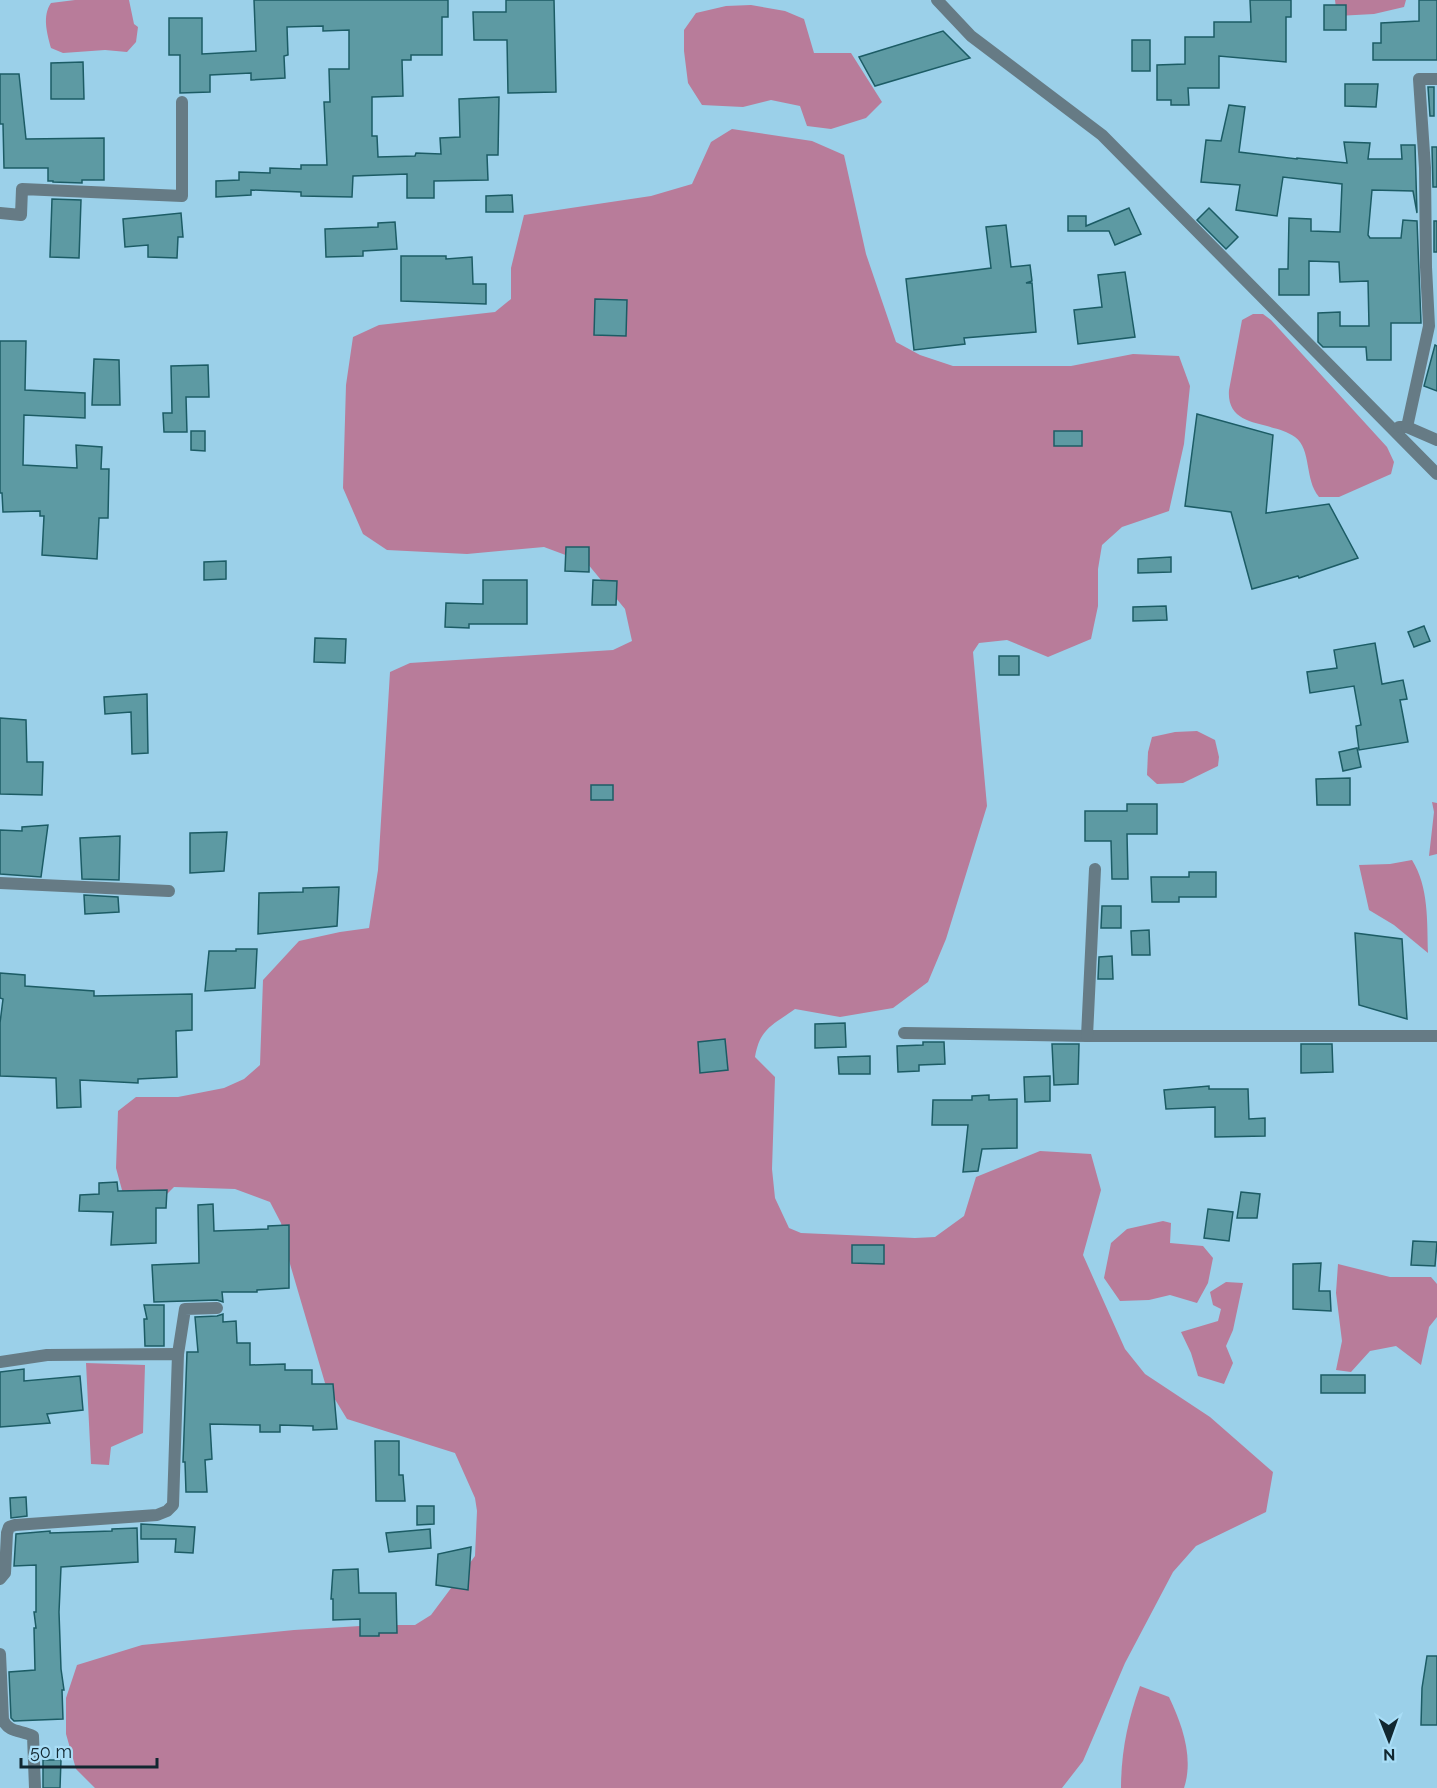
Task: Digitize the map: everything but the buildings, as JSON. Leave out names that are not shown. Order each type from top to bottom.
[{"type":"street","points":[[937,0],[971,36],[1102,135],[1437,474]]},
{"type":"street","points":[[1407,427],[1433,326],[1426,267],[1425,168],[1419,80],[1437,79]]},
{"type":"street","points":[[0,213],[21,214],[22,189],[182,196],[182,102]]},
{"type":"street","points":[[1389,427],[1407,427],[1437,440]]},
{"type":"street","points":[[1087,1036],[1095,869]]},
{"type":"street","points":[[0,883],[169,891]]},
{"type":"street","points":[[904,1033],[1087,1036],[1437,1036]]},
{"type":"street","points":[[0,1579],[5,1573],[7,1533],[9,1527],[15,1524],[157,1515],[172,1505],[178,1354],[185,1309],[217,1308]]},
{"type":"street","points":[[0,1362],[47,1355],[178,1354]]},
{"type":"street","points":[[0,1654],[3,1720],[5,1725],[12,1730],[22,1730],[33,1736],[35,1788]]},
{"type":"shaded area","points":[[75,0],[129,0],[134,24],[138,27],[136,42],[127,52],[105,50],[63,53],[51,48],[46,25],[48,8],[51,3]]},
{"type":"shaded area","points":[[1335,0],[1406,0],[1404,7],[1374,14],[1337,16]]},
{"type":"shaded area","points":[[751,5],[785,11],[804,19],[814,53],[851,53],[882,102],[866,118],[831,129],[807,126],[800,106],[771,100],[743,107],[702,105],[688,83],[684,30],[696,13],[726,6]]},
{"type":"shaded area","points":[[732,129],[812,141],[844,155],[866,254],[896,342],[920,355],[953,366],[1071,366],[1133,354],[1179,356],[1190,386],[1184,444],[1169,511],[1122,527],[1102,545],[1098,569],[1098,606],[1091,639],[1048,657],[1007,640],[979,643],[973,652],[987,806],[946,939],[928,982],[893,1008],[840,1017],[795,1009],[769,1028],[760,1040],[755,1057],[775,1077],[772,1169],[775,1198],[789,1228],[801,1233],[935,1237],[964,1216],[976,1177],[1040,1151],[1091,1154],[1101,1190],[1083,1255],[1125,1349],[1145,1374],[1210,1417],[1273,1472],[1266,1512],[1196,1546],[1173,1572],[1125,1663],[1083,1761],[1062,1788],[95,1788],[76,1769],[66,1734],[66,1698],[77,1665],[142,1645],[294,1630],[415,1625],[431,1615],[475,1556],[477,1511],[475,1498],[455,1453],[347,1419],[325,1383],[290,1264],[281,1223],[270,1202],[235,1189],[174,1187],[145,1216],[125,1201],[116,1168],[118,1111],[136,1097],[178,1097],[224,1088],[244,1079],[260,1065],[263,980],[299,941],[369,928],[378,870],[390,672],[410,663],[613,650],[632,641],[625,609],[587,563],[544,547],[467,554],[387,550],[363,534],[343,488],[346,385],[353,337],[379,325],[495,312],[511,299],[511,268],[524,215],[651,196],[692,184],[711,142]]},
{"type":"shaded area","points":[[1253,314],[1263,314],[1271,320],[1387,447],[1394,462],[1391,474],[1339,497],[1319,497],[1311,482],[1304,449],[1295,437],[1242,418],[1235,412],[1230,403],[1229,390],[1242,320]]},
{"type":"shaded area","points":[[1197,731],[1215,740],[1219,757],[1218,766],[1183,783],[1157,784],[1147,775],[1148,752],[1152,737],[1175,732]]},
{"type":"shaded area","points":[[1432,802],[1437,803],[1437,854],[1429,856],[1434,812]]},
{"type":"shaded area","points":[[1412,860],[1418,870],[1424,893],[1428,953],[1394,925],[1369,910],[1359,865],[1390,864]]},
{"type":"shaded area","points":[[1163,1221],[1171,1223],[1170,1243],[1203,1246],[1213,1258],[1208,1283],[1197,1303],[1170,1295],[1149,1300],[1120,1301],[1104,1278],[1111,1243],[1127,1229]]},
{"type":"shaded area","points":[[1338,1264],[1390,1277],[1431,1277],[1437,1284],[1437,1317],[1429,1327],[1421,1365],[1396,1346],[1370,1351],[1351,1372],[1336,1370],[1342,1341],[1336,1293]]},
{"type":"shaded area","points":[[1226,1282],[1243,1283],[1233,1330],[1226,1346],[1233,1363],[1224,1384],[1198,1376],[1181,1332],[1218,1321],[1221,1309],[1213,1305],[1210,1292]]},
{"type":"shaded area","points":[[86,1363],[145,1365],[143,1433],[111,1447],[109,1465],[91,1464]]},
{"type":"shaded area","points":[[1140,1686],[1169,1697],[1174,1707],[1187,1753],[1187,1777],[1184,1788],[1121,1788],[1126,1736]]}]
